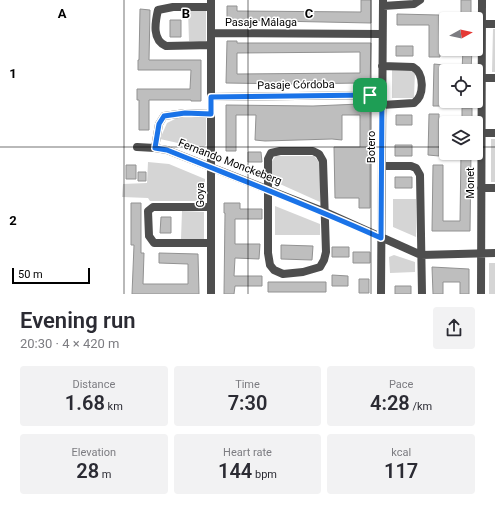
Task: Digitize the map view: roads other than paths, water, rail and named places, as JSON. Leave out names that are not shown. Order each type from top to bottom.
[{"type":"street","points":[[383,3],[414,4],[420,0]]},
{"type":"street","name":"Monet","points":[[482,0],[482,12]]},
{"type":"street","points":[[211,3],[158,10],[156,28],[157,40],[160,44],[166,46],[211,45]]},
{"type":"street","name":"Goya","points":[[211,3],[211,294]]},
{"type":"street","name":"Botero","points":[[381,294],[383,3]]},
{"type":"street","points":[[483,24],[495,24]]},
{"type":"street","name":"Pasaje Málaga","points":[[211,33],[382,34]]},
{"type":"street","points":[[382,66],[413,66],[420,73],[421,85],[420,95],[414,103],[382,105]]},
{"type":"street","points":[[483,78],[495,78]]},
{"type":"street","name":"Pasaje Córdoba","points":[[211,97],[382,95]]},
{"type":"street","points":[[155,148],[159,124],[164,116],[185,113],[211,114]]},
{"type":"street","points":[[483,133],[495,133]]},
{"type":"street","name":"Fernando Monckeberg","points":[[137,148],[167,150],[325,212],[381,238],[421,254],[495,253]]},
{"type":"street","points":[[280,151],[313,151],[319,154],[323,161],[325,212],[326,252],[320,268],[303,272],[283,274],[274,270],[270,265],[268,253],[268,159],[271,153],[280,151]]},
{"type":"street","name":"Monet","points":[[481,160],[481,294]]},
{"type":"street","points":[[382,166],[411,166],[419,171],[422,294]]},
{"type":"street","points":[[481,188],[495,188]]},
{"type":"street","points":[[211,207],[153,207],[148,211],[148,236],[154,243],[211,243]]}]
